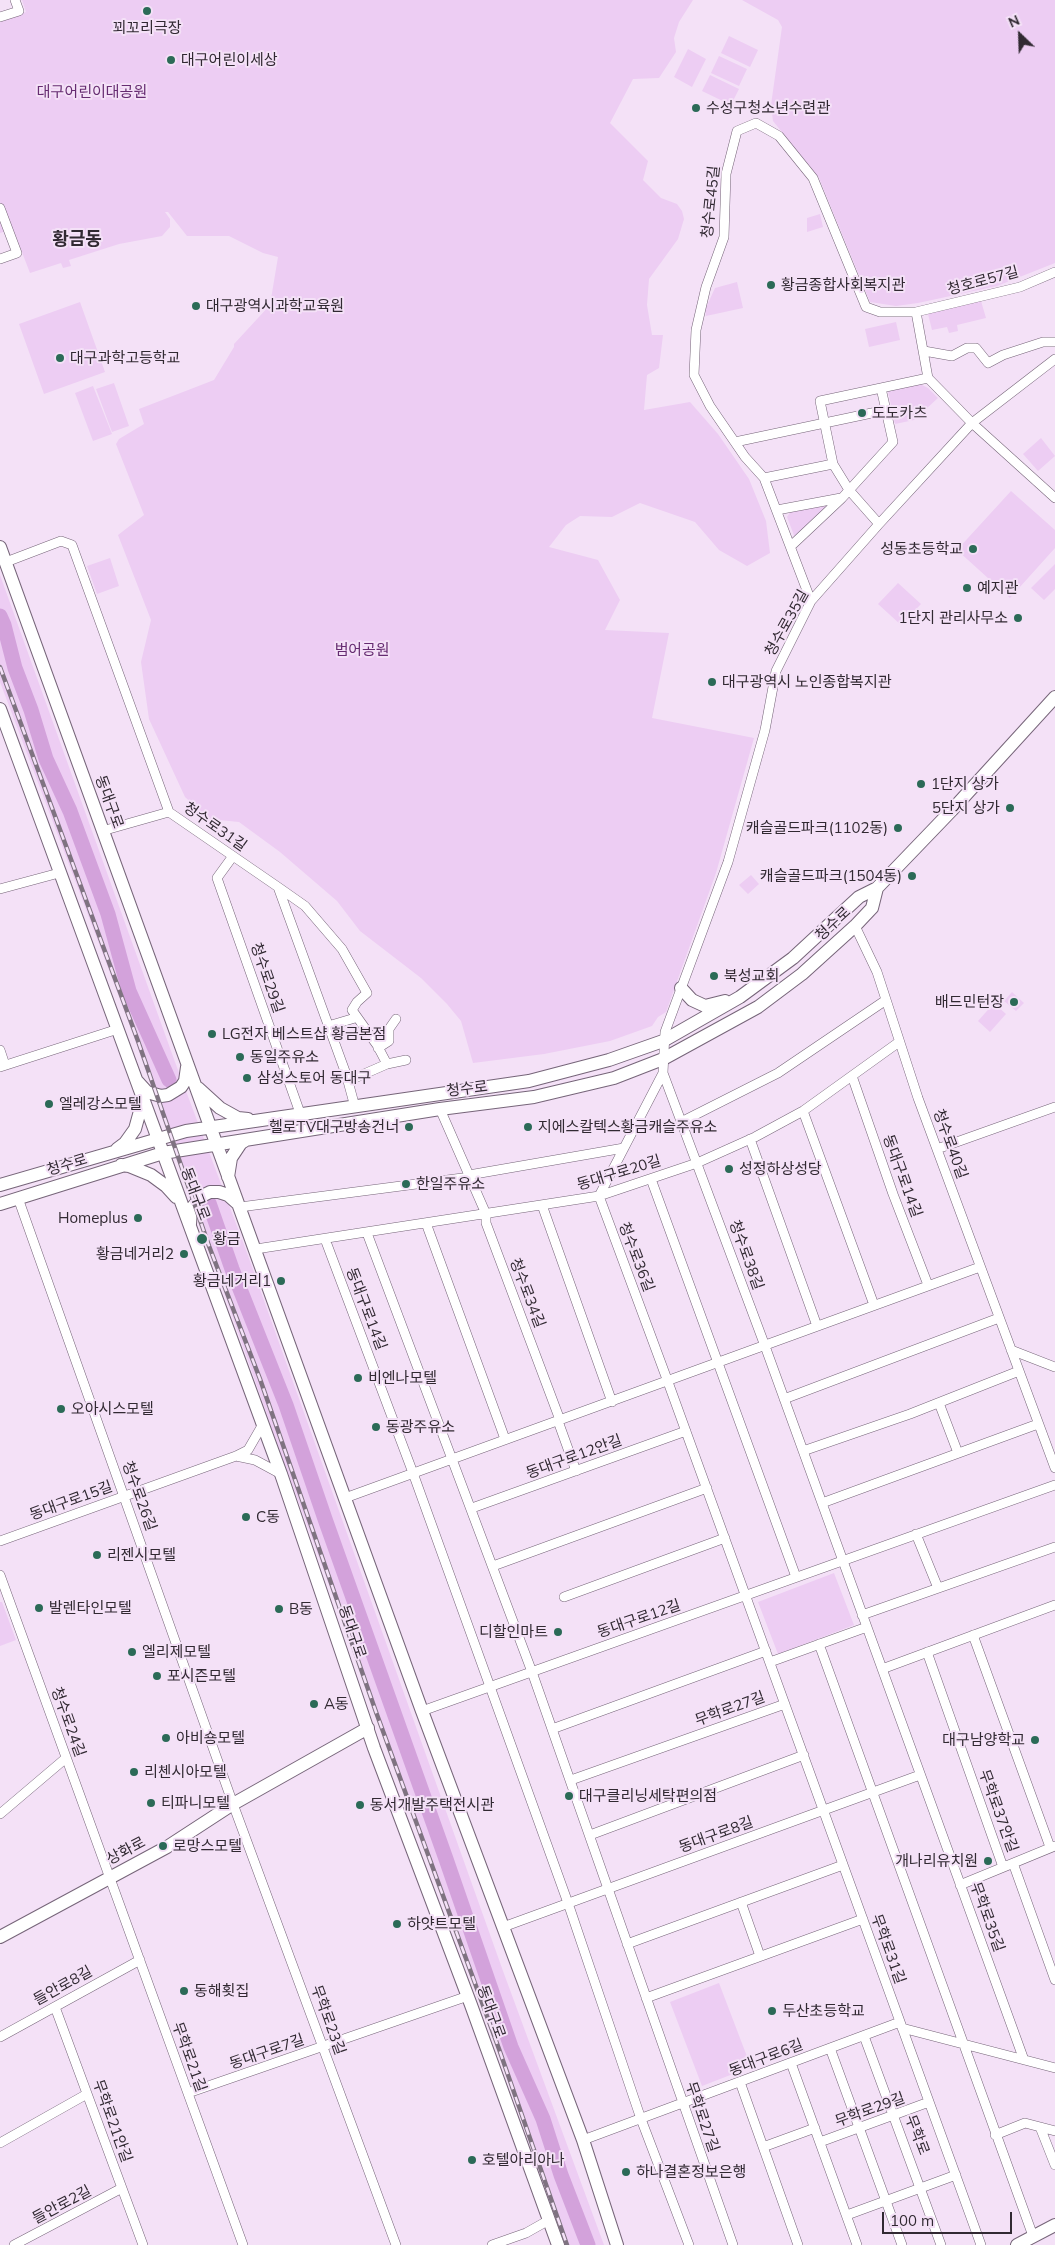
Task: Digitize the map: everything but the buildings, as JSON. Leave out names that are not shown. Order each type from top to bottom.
[{"type":"main road","name":"동대구로","points":[[0,548],[215,1144],[256,1249],[422,1711],[583,2140],[617,2245]]},
{"type":"main road","name":"청수로","points":[[0,1186],[158,1138],[210,1127],[300,1113],[354,1107],[529,1081],[609,1060],[663,1041],[740,998],[793,958],[859,897],[877,888],[952,810],[1055,697]]},
{"type":"main road","name":"동대구로","points":[[0,709],[191,1227],[197,1250],[263,1424],[368,1728],[558,2245]]},
{"type":"main road","name":"청수로","points":[[0,1204],[163,1153],[440,1109],[534,1097],[614,1078],[663,1058],[758,1007],[802,974],[855,926],[872,908],[877,888]]},
{"type":"main road","points":[[681,988],[692,1000],[705,1006],[740,998]]},
{"type":"main road","points":[[135,1074],[141,1087],[147,1092],[161,1096],[168,1095],[181,1087],[185,1081],[187,1074],[185,1059]]},
{"type":"main road","points":[[194,1084],[206,1097],[229,1114],[238,1118],[258,1120]]},
{"type":"main road","points":[[112,1152],[125,1143],[130,1136],[138,1122],[143,1100]]},
{"type":"main road","points":[[228,1179],[232,1158],[241,1143],[246,1140]]},
{"type":"main road","points":[[122,1165],[141,1170],[158,1180],[172,1193],[183,1208]]},
{"type":"main road","points":[[191,1227],[191,1210],[195,1202],[210,1192],[228,1195],[240,1207]]},
{"type":"main road","name":"상화로","points":[[0,1937],[167,1847],[233,1804],[368,1728]]},
{"type":"main road","points":[[1017,2245],[1055,2225]]},
{"type":"street","points":[[0,18],[19,11],[15,0]]},
{"type":"street","name":"청수로45길","points":[[811,602],[764,478],[735,442],[710,406],[694,375],[696,330],[706,287],[724,237],[726,174],[737,132],[756,123],[779,136],[813,179],[866,307],[880,312],[916,312]]},
{"type":"street","points":[[0,208],[16,253],[0,259]]},
{"type":"street","name":"청호로57길","points":[[916,312],[1020,287],[1055,272]]},
{"type":"street","points":[[916,312],[928,378],[972,423],[1055,498]]},
{"type":"street","points":[[924,351],[952,356],[967,348],[976,348],[988,363],[1003,355],[1043,342],[1055,342]]},
{"type":"street","name":"청수로35길","points":[[663,1041],[728,862],[765,730],[776,671],[811,602],[879,524],[972,423],[1055,359]]},
{"type":"street","points":[[879,524],[849,490],[833,464],[820,401],[928,378]]},
{"type":"street","points":[[791,546],[842,498],[893,442],[881,388]]},
{"type":"street","points":[[735,442],[886,410]]},
{"type":"street","points":[[764,478],[833,464]]},
{"type":"street","points":[[777,510],[842,498]]},
{"type":"street","points":[[6,562],[62,541],[72,545],[169,812]]},
{"type":"street","name":"청수로31길","points":[[102,831],[169,812],[305,906],[342,949],[367,992],[352,1010],[355,1018]]},
{"type":"street","name":"청수로29길","points":[[233,856],[217,878],[300,1113]]},
{"type":"street","points":[[0,889],[59,873]]},
{"type":"street","points":[[278,887],[348,1082],[354,1107]]},
{"type":"street","name":"청수로40길","points":[[855,926],[878,972],[899,1042],[937,1149],[1055,1468]]},
{"type":"street","points":[[683,1122],[778,1073],[886,1000]]},
{"type":"street","points":[[328,1026],[355,1018],[378,1048],[387,1064]]},
{"type":"street","points":[[378,1048],[389,1041],[389,1028],[396,1019]]},
{"type":"street","points":[[0,1050],[3,1066],[118,1029]]},
{"type":"street","points":[[599,1196],[663,1073],[663,1041]]},
{"type":"street","name":"동대구로20길","points":[[256,1249],[599,1196],[697,1163],[750,1139],[803,1110],[899,1042]]},
{"type":"street","points":[[348,1082],[387,1064],[406,1060]]},
{"type":"street","name":"청수로38길","points":[[663,1073],[683,1122],[842,1560]]},
{"type":"street","name":"동대구로14길","points":[[852,1076],[892,1194],[928,1285]]},
{"type":"street","points":[[937,1149],[1055,1107]]},
{"type":"street","name":"청수로34길","points":[[440,1109],[486,1214],[486,1223],[559,1420]]},
{"type":"street","points":[[803,1110],[874,1305]]},
{"type":"street","points":[[750,1139],[817,1326]]},
{"type":"street","points":[[240,1207],[469,1176],[624,1148]]},
{"type":"street","points":[[651,1179],[796,1578]]},
{"type":"street","name":"청수로36길","points":[[599,1196],[746,1596]]},
{"type":"street","name":"청수로26길","points":[[18,1198],[233,1804]]},
{"type":"street","points":[[542,1205],[612,1402]]},
{"type":"street","points":[[426,1223],[506,1439]]},
{"type":"street","name":"동대구로14길","points":[[367,1233],[453,1458]]},
{"type":"street","name":"동대구로14길","points":[[325,1239],[413,1472]]},
{"type":"street","points":[[345,1498],[980,1267]]},
{"type":"street","points":[[784,1398],[1000,1318]]},
{"type":"street","points":[[1011,1350],[1055,1366]]},
{"type":"street","points":[[803,1451],[939,1403],[1019,1371]]},
{"type":"street","points":[[939,1403],[958,1453]]},
{"type":"street","points":[[559,1420],[576,1471]]},
{"type":"street","points":[[236,1456],[248,1450],[263,1424]]},
{"type":"street","points":[[822,1503],[1038,1424]]},
{"type":"street","name":"동대구로12안길","points":[[472,1508],[686,1431]]},
{"type":"street","points":[[236,1456],[255,1460],[281,1474]]},
{"type":"street","name":"동대구로15길","points":[[0,1541],[236,1456]]},
{"type":"street","points":[[453,1458],[532,1672]]},
{"type":"street","points":[[413,1472],[568,1903],[641,2119],[690,2245]]},
{"type":"street","name":"동대구로12길","points":[[422,1711],[1055,1485]]},
{"type":"street","points":[[493,1566],[707,1488]]},
{"type":"street","points":[[916,1534],[938,1588]]},
{"type":"street","points":[[564,1597],[725,1538]]},
{"type":"street","points":[[862,1615],[1055,1547]]},
{"type":"street","name":"무학로35길","points":[[842,1560],[1024,2060]]},
{"type":"street","name":"청수로24길","points":[[0,1575],[3,1593],[110,1878]]},
{"type":"street","name":"무학로31길","points":[[746,1596],[981,2245]]},
{"type":"street","points":[[882,1669],[1055,1605]]},
{"type":"street","points":[[770,1662],[866,1627]]},
{"type":"street","name":"무학로37안길","points":[[960,1885],[1053,1846],[973,1635]]},
{"type":"street","points":[[819,1644],[1033,2236]]},
{"type":"street","points":[[552,1729],[766,1651]]},
{"type":"street","name":"무학로37안길","points":[[927,1652],[1003,1867]]},
{"type":"street","name":"무학로27길","points":[[532,1672],[733,2245]]},
{"type":"street","name":"무학로27길","points":[[571,1780],[785,1704]]},
{"type":"street","points":[[590,1835],[804,1755]]},
{"type":"street","points":[[0,1814],[66,1758]]},
{"type":"street","name":"동대구로8길","points":[[503,1927],[920,1775]]},
{"type":"street","name":"무학로23길","points":[[233,1804],[396,2245]]},
{"type":"street","points":[[1013,1863],[1055,1980]]},
{"type":"street","points":[[627,1944],[843,1864]]},
{"type":"street","name":"무학로21길","points":[[110,1878],[243,2245]]},
{"type":"street","points":[[741,1902],[760,1956]]},
{"type":"street","points":[[646,1998],[863,1919]]},
{"type":"street","name":"들안로8길","points":[[0,2037],[140,1960]]},
{"type":"street","name":"동대구로7길","points":[[188,2092],[468,1996]]},
{"type":"street","name":"무학로21안길","points":[[55,2007],[143,2245]]},
{"type":"street","points":[[901,2025],[1055,2068]]},
{"type":"street","name":"동대구로6길","points":[[583,2140],[684,2104],[830,2048],[901,2025]]},
{"type":"street","name":"무학로","points":[[864,2036],[941,2245]]},
{"type":"street","points":[[830,2048],[858,2129],[902,2245]]},
{"type":"street","name":"무학로29길","points":[[791,2063],[858,2245]]},
{"type":"street","points":[[740,2082],[798,2245]]},
{"type":"street","points":[[0,2142],[87,2094]]},
{"type":"street","name":"무학로29길","points":[[820,2142],[929,2102]]},
{"type":"street","points":[[995,2135],[1025,2123],[1055,2131]]},
{"type":"street","points":[[1040,2127],[1055,2165]]},
{"type":"street","name":"무학로29길","points":[[763,2147],[815,2128]]},
{"type":"street","points":[[847,2215],[956,2175]]},
{"type":"street","name":"들안로2길","points":[[14,2245],[122,2188]]},
{"type":"street","points":[[492,2245],[526,2232],[549,2220]]},
{"type":"green space","name":"범어공원","points":[[22,0],[693,0],[679,22],[674,38],[676,52],[659,78],[633,79],[610,123],[648,161],[643,180],[661,198],[677,204],[682,211],[684,219],[678,239],[649,279],[647,305],[652,335],[663,335],[659,368],[647,375],[644,410],[690,402],[718,434],[749,479],[766,521],[770,553],[747,566],[719,550],[695,522],[640,503],[612,517],[580,516],[566,525],[549,547],[598,560],[620,600],[605,630],[669,633],[652,718],[754,738],[716,873],[666,1012],[658,1017],[652,1026],[610,1041],[544,1054],[473,1063],[461,1021],[421,978],[360,931],[337,901],[280,852],[239,822],[209,819],[185,797],[149,719],[141,662],[151,620],[118,535],[144,515],[116,444],[119,439],[144,424],[139,409],[214,380],[234,344],[270,305],[278,257],[263,253],[229,236],[187,236],[168,212],[165,212],[170,219],[170,227],[162,236],[119,244],[69,260],[71,266],[63,268],[61,263],[30,273],[13,229],[0,233],[0,22],[26,12]]},
{"type":"green space","points":[[742,0],[1055,0],[1055,263],[997,286],[918,303],[896,306],[870,302],[819,178],[773,121],[771,105],[782,27],[778,20]]},
{"type":"green space","points":[[729,36],[758,50],[750,67],[721,53]]},
{"type":"green space","points":[[688,49],[706,59],[692,87],[674,77]]},
{"type":"green space","points":[[719,56],[747,69],[739,86],[711,73]]},
{"type":"green space","points":[[710,75],[739,89],[731,105],[702,91]]},
{"type":"green space","points":[[820,214],[823,227],[807,232],[807,218]]},
{"type":"green space","points":[[737,282],[743,308],[706,316],[705,310],[715,288]]},
{"type":"green space","points":[[981,301],[986,318],[957,325],[958,331],[949,333],[947,327],[932,330],[928,314]]},
{"type":"green space","points":[[80,302],[105,372],[44,394],[19,324]]},
{"type":"green space","points":[[896,322],[900,340],[869,347],[865,329]]},
{"type":"green space","points":[[114,383],[129,426],[112,432],[96,389]]},
{"type":"green space","points":[[920,384],[928,388],[938,398],[914,420],[895,424],[888,391]]},
{"type":"green space","points":[[93,386],[112,434],[93,441],[75,393]]},
{"type":"green space","points":[[1041,438],[1055,456],[1038,471],[1023,454]]},
{"type":"green space","points":[[1011,491],[1055,530],[1055,548],[1010,598],[957,550]]},
{"type":"green space","points":[[835,502],[795,538],[787,517],[791,511]]},
{"type":"green space","points":[[110,558],[119,586],[97,594],[87,566]]},
{"type":"green space","points":[[1055,564],[1055,589],[1044,600],[1031,588]]},
{"type":"green space","points":[[0,575],[175,1062],[246,1250],[503,1971],[604,2245],[565,2245],[481,2000],[277,1443],[130,1026],[0,682]]},
{"type":"green space","points":[[898,583],[921,604],[901,625],[878,604]]},
{"type":"green space","points":[[751,875],[759,884],[748,894],[739,885]]},
{"type":"green space","name":"배드민턴장","points":[[1012,992],[1024,1003],[1016,1011],[1004,1001]]},
{"type":"green space","points":[[994,1003],[1006,1014],[990,1032],[978,1021]]},
{"type":"green space","points":[[834,1573],[854,1625],[778,1654],[758,1602]]},
{"type":"green space","points":[[0,1602],[2,1602],[16,1640],[0,1646]]},
{"type":"green space","points":[[719,1983],[751,2067],[702,2086],[670,2002]]},
{"type":"waterway","points":[[0,616],[15,668],[31,710],[46,759],[70,811],[108,914],[129,991],[169,1080]]},
{"type":"waterway","points":[[209,1203],[232,1269],[286,1405],[511,2047],[543,2119],[561,2175],[588,2245]]},
{"type":"railway","points":[[0,667],[138,1041],[209,1246],[260,1379],[376,1712],[499,2049],[567,2245]]},
{"type":"place","name":"꾀꼬리극장","points":[[147,11]]},
{"type":"place","name":"대구어린이세상","points":[[171,60]]},
{"type":"place","name":"수성구청소년수련관","points":[[696,108]]},
{"type":"place","name":"황금종합사회복지관","points":[[771,285]]},
{"type":"place","name":"대구광역시과학교육원","points":[[196,306]]},
{"type":"place","name":"대구과학고등학교","points":[[60,358]]},
{"type":"place","name":"도도카츠","points":[[862,413]]},
{"type":"place","name":"성동초등학교","points":[[973,549]]},
{"type":"place","name":"예지관","points":[[967,588]]},
{"type":"place","name":"1단지 관리사무소","points":[[1018,618]]},
{"type":"place","name":"대구광역시 노인종합복지관","points":[[712,682]]},
{"type":"place","name":"1단지 상가","points":[[921,784]]},
{"type":"place","name":"5단지 상가","points":[[1010,808]]},
{"type":"place","name":"캐슬골드파크(1102동)","points":[[898,828]]},
{"type":"place","name":"캐슬골드파크(1504동)","points":[[912,876]]},
{"type":"place","name":"북성교회","points":[[714,976]]},
{"type":"place","name":"배드민턴장","points":[[1014,1002]]},
{"type":"place","name":"LG전자 베스트샵 황금본점","points":[[212,1034]]},
{"type":"place","name":"동일주유소","points":[[240,1057]]},
{"type":"place","name":"삼성스토어 동대구","points":[[247,1078]]},
{"type":"place","name":"엘레강스모텔","points":[[49,1104]]},
{"type":"place","name":"헬로TV대구방송건너","points":[[409,1127]]},
{"type":"place","name":"지에스칼텍스황금캐슬주유소","points":[[528,1127]]},
{"type":"place","name":"성정하상성당","points":[[729,1169]]},
{"type":"place","name":"한일주유소","points":[[406,1184]]},
{"type":"place","name":"Homeplus","points":[[138,1218]]},
{"type":"place","name":"황금","points":[[202,1239]]},
{"type":"place","name":"황금네거리2","points":[[184,1254]]},
{"type":"place","name":"황금네거리1","points":[[281,1281]]},
{"type":"place","name":"비엔나모텔","points":[[358,1378]]},
{"type":"place","name":"오아시스모텔","points":[[61,1409]]},
{"type":"place","name":"동광주유소","points":[[376,1427]]},
{"type":"place","name":"C동","points":[[246,1517]]},
{"type":"place","name":"리젠시모텔","points":[[97,1555]]},
{"type":"place","name":"발렌타인모텔","points":[[39,1608]]},
{"type":"place","name":"B동","points":[[279,1609]]},
{"type":"place","name":"디할인마트","points":[[558,1632]]},
{"type":"place","name":"엘리제모텔","points":[[132,1652]]},
{"type":"place","name":"포시즌모텔","points":[[157,1676]]},
{"type":"place","name":"A동","points":[[314,1704]]},
{"type":"place","name":"아비숑모텔","points":[[166,1738]]},
{"type":"place","name":"대구남양학교","points":[[1035,1740]]},
{"type":"place","name":"리첸시아모텔","points":[[134,1772]]},
{"type":"place","name":"대구클리닝세탁편의점","points":[[569,1796]]},
{"type":"place","name":"티파니모텔","points":[[151,1803]]},
{"type":"place","name":"동서개발주택전시관","points":[[360,1805]]},
{"type":"place","name":"로망스모텔","points":[[163,1846]]},
{"type":"place","name":"개나리유치원","points":[[988,1861]]},
{"type":"place","name":"하얏트모텔","points":[[397,1924]]},
{"type":"place","name":"동해횟집","points":[[184,1991]]},
{"type":"place","name":"두산초등학교","points":[[772,2011]]},
{"type":"place","name":"호텔아리아나","points":[[472,2160]]},
{"type":"place","name":"하나결혼정보은행","points":[[626,2172]]},
{"type":"district","name":"황금동","points":[[77,240]]},
{"type":"park label","name":"대구어린이대공원","points":[[92,92]]}]
